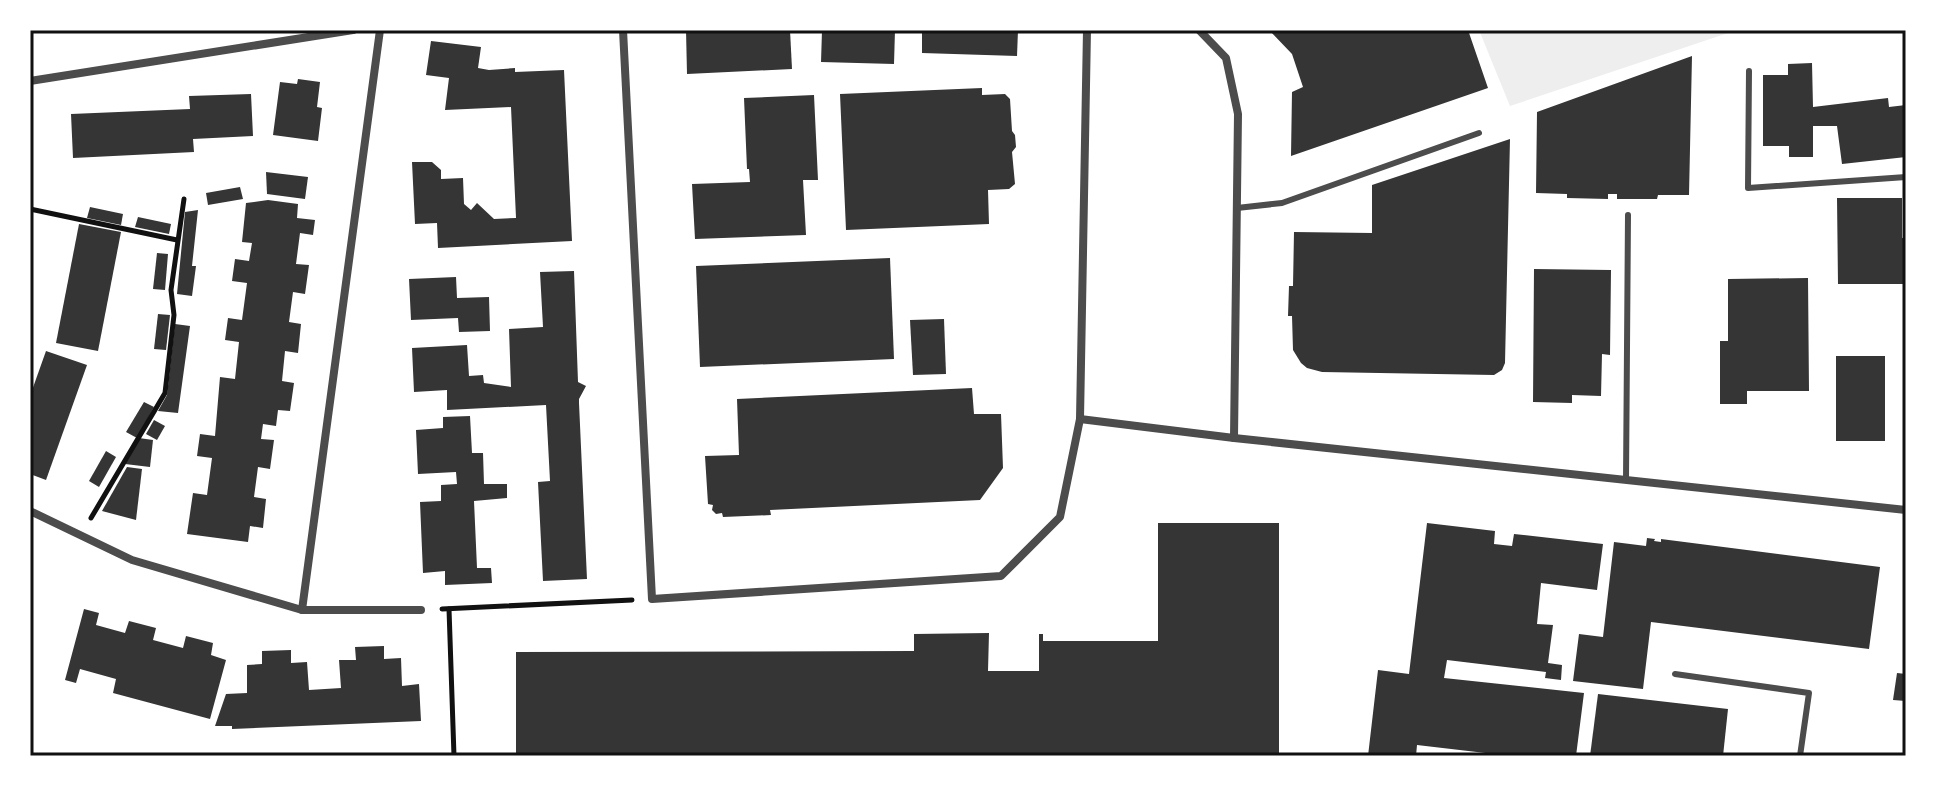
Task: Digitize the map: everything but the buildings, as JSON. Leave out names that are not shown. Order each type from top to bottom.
[{"type":"street","points":[[30,81],[353,30]]},
{"type":"street","points":[[302,610],[380,30]]},
{"type":"street","points":[[623,30],[652,599],[1001,576],[1060,517],[1080,419],[1087,30]]},
{"type":"street","points":[[1199,30],[1226,58],[1238,114],[1234,438]]},
{"type":"street","points":[[1080,419],[1906,510]]},
{"type":"street","points":[[30,511],[132,560],[302,610],[421,610]]},
{"type":"lane","points":[[1749,71],[1748,188],[1906,177]]},
{"type":"lane","points":[[1237,208],[1282,203],[1479,133]]},
{"type":"lane","points":[[1626,480],[1628,215]]},
{"type":"lane","points":[[1675,674],[1809,693],[1800,756]]},
{"type":"path","points":[[80,536],[165,393],[174,315],[171,290],[184,199]]},
{"type":"path","points":[[30,209],[177,240]]},
{"type":"path","points":[[421,610],[652,599]]},
{"type":"path","points":[[449,609],[454,756]]},
{"type":"shaded area","points":[[1479,30],[1567,32],[1737,30],[1510,106]]}]
